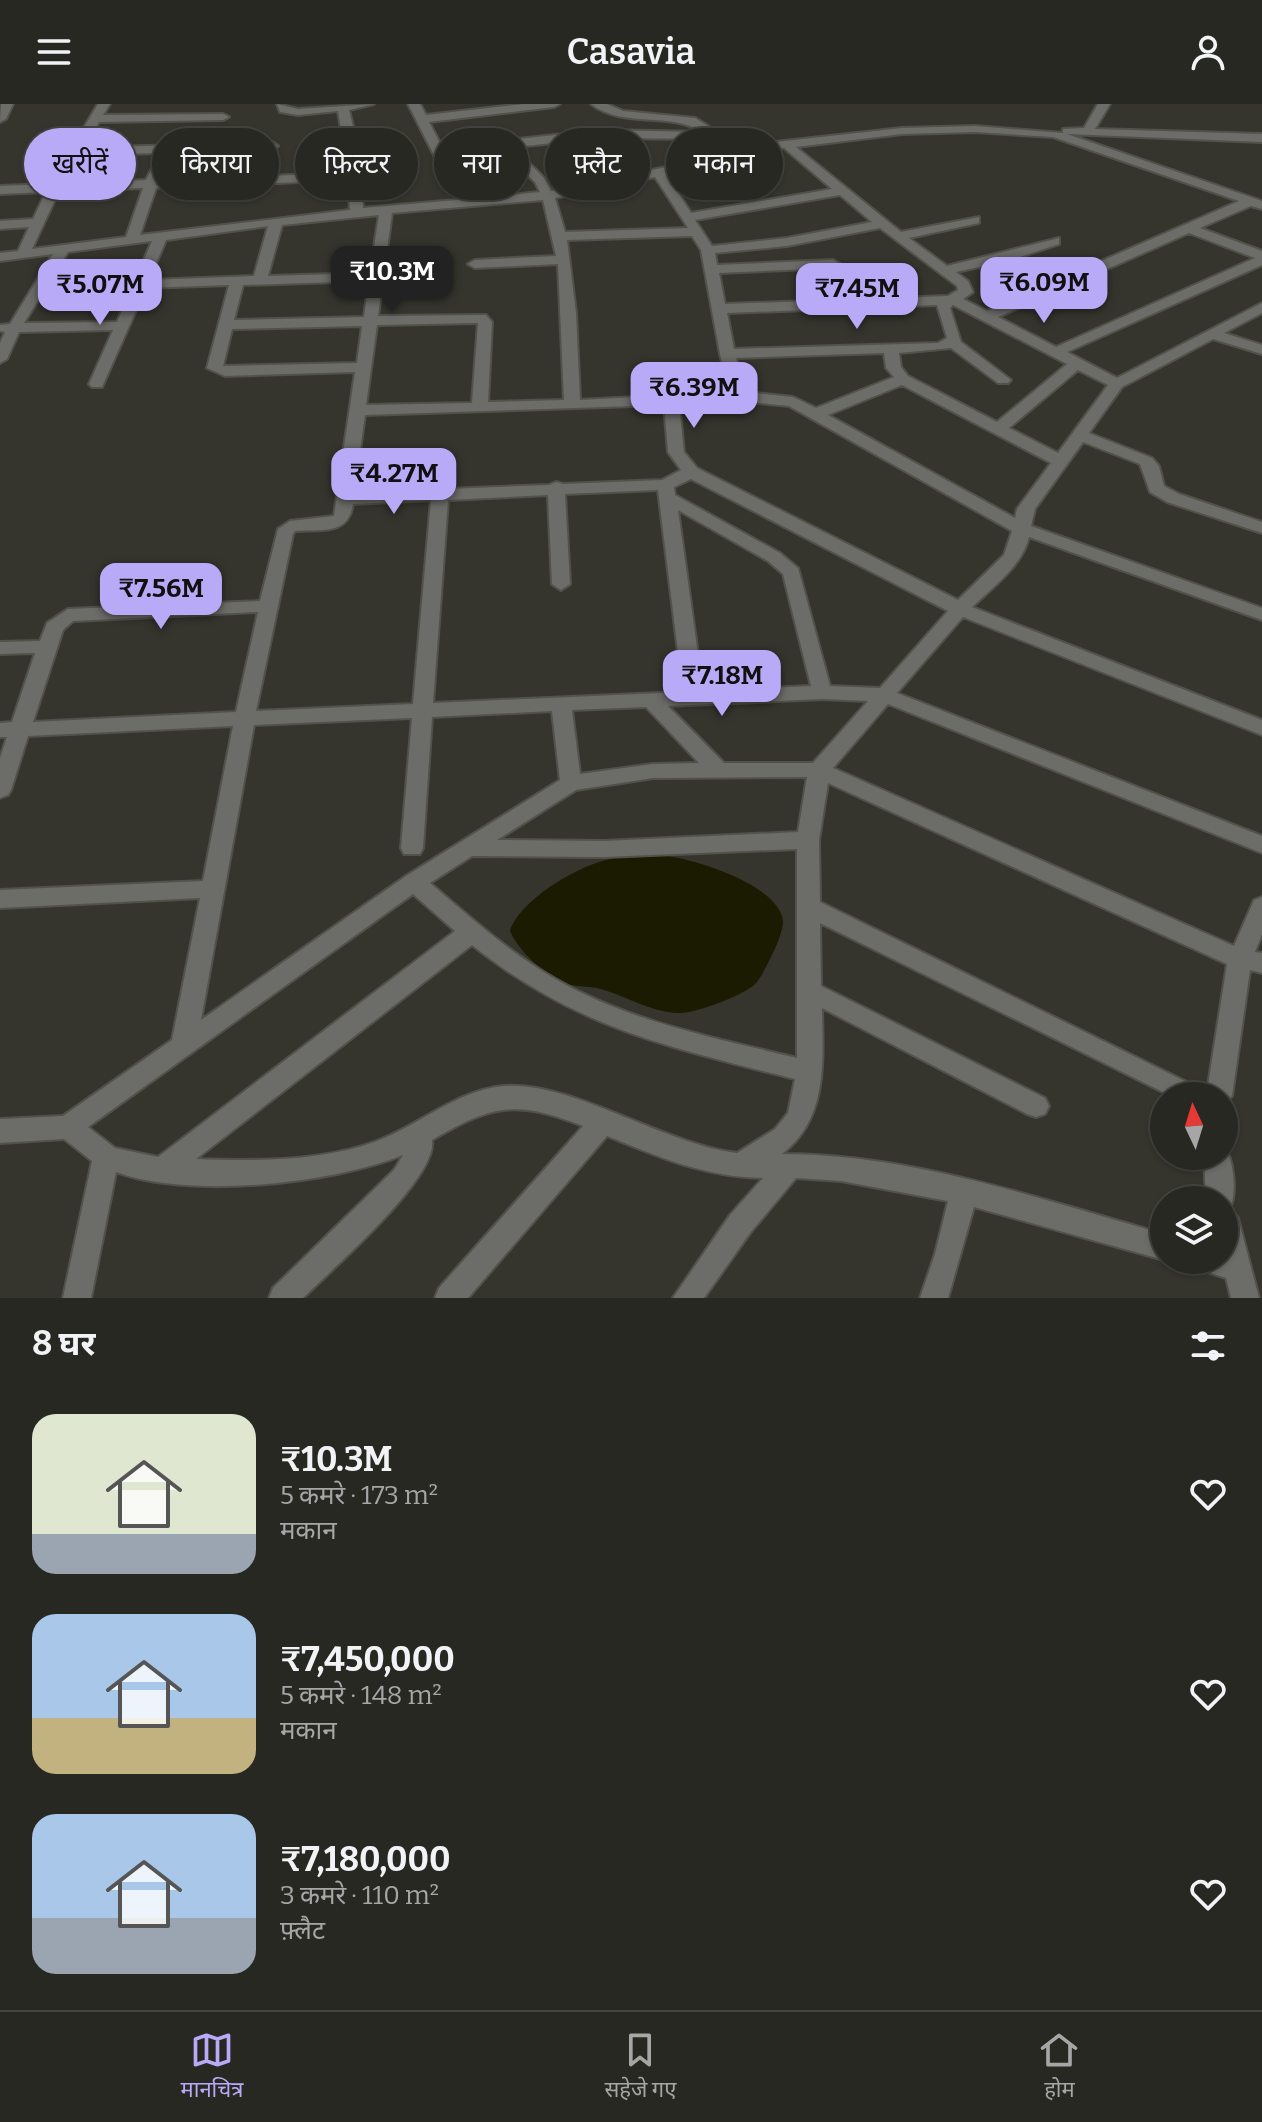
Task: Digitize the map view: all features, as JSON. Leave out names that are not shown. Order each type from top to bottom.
[{"type":"street","points":[[0,119],[3,104]]},
{"type":"street","points":[[89,128],[104,104]]},
{"type":"street","points":[[221,128],[227,104]]},
{"type":"street","points":[[283,104],[289,112],[368,104]]},
{"type":"street","points":[[414,104],[434,144]]},
{"type":"street","points":[[423,119],[554,104]]},
{"type":"street","points":[[597,104],[621,114],[691,120],[702,128]]},
{"type":"street","points":[[1088,131],[1104,104]]},
{"type":"street","points":[[343,108],[348,128]]},
{"type":"street","points":[[95,119],[223,117]]},
{"type":"street","points":[[783,147],[902,131],[1088,131],[1262,138]]},
{"type":"street","points":[[1035,131],[1083,141],[1256,203]]},
{"type":"street","points":[[529,142],[602,134],[666,135]]},
{"type":"street","points":[[783,149],[947,270],[966,292],[943,308],[953,343]]},
{"type":"street","points":[[650,174],[666,170]]},
{"type":"street","points":[[529,171],[545,188]]},
{"type":"street","points":[[658,172],[708,250],[727,354],[739,396]]},
{"type":"street","points":[[136,186],[295,179]]},
{"type":"street","points":[[132,240],[152,182]]},
{"type":"street","points":[[0,190],[24,189]]},
{"type":"street","points":[[688,217],[842,191]]},
{"type":"street","points":[[0,257],[276,221],[545,196]]},
{"type":"street","points":[[23,254],[49,200]]},
{"type":"street","points":[[356,200],[357,213]]},
{"type":"street","points":[[552,200],[564,260],[572,405]]},
{"type":"street","points":[[986,317],[1256,203]]},
{"type":"street","points":[[183,1048],[245,718],[287,529],[296,525],[335,523],[342,518],[360,410],[386,212]]},
{"type":"street","points":[[900,236],[974,220]]},
{"type":"street","points":[[260,281],[276,221]]},
{"type":"street","points":[[0,225],[38,223]]},
{"type":"street","points":[[708,250],[787,242],[882,224]]},
{"type":"street","points":[[1190,229],[1262,258]]},
{"type":"street","points":[[560,236],[698,232]]},
{"type":"street","points":[[97,384],[161,236]]},
{"type":"street","points":[[947,270],[1006,257],[1054,241]]},
{"type":"street","points":[[0,359],[7,328],[63,249]]},
{"type":"street","points":[[1056,352],[1262,258]]},
{"type":"street","points":[[475,264],[564,260]]},
{"type":"street","points":[[713,269],[833,264]]},
{"type":"street","points":[[138,284],[377,277]]},
{"type":"street","points":[[237,281],[214,364],[218,370],[366,367]]},
{"type":"street","points":[[719,309],[954,300],[1117,384]]},
{"type":"street","points":[[742,1168],[784,1137],[800,1118],[809,1072],[808,840],[819,770],[960,609],[1010,559],[1017,549],[1020,528],[1032,500],[1117,384],[1262,307]]},
{"type":"street","points":[[225,325],[481,318],[485,322],[480,408]]},
{"type":"street","points":[[7,328],[121,326]]},
{"type":"street","points":[[1213,334],[1262,350]]},
{"type":"street","points":[[727,354],[891,349],[953,343],[1003,380]]},
{"type":"street","points":[[891,349],[894,368],[903,379],[1062,462]]},
{"type":"street","points":[[998,429],[1077,363]]},
{"type":"street","points":[[818,413],[903,379]]},
{"type":"street","points":[[360,410],[572,405],[739,396],[793,402],[818,413],[1020,528],[1262,614]]},
{"type":"street","points":[[671,401],[676,452],[691,472],[960,609],[1262,728]]},
{"type":"street","points":[[1080,435],[1146,461],[1151,466],[1156,488],[1173,498],[1262,528]]},
{"type":"street","points":[[667,492],[691,472]]},
{"type":"street","points":[[345,499],[556,487],[667,492],[774,557],[792,572],[822,692]]},
{"type":"street","points":[[556,487],[561,584]]},
{"type":"street","points":[[412,848],[440,492]]},
{"type":"street","points":[[667,492],[694,698]]},
{"type":"street","points":[[0,790],[54,627],[68,615],[268,606]]},
{"type":"street","points":[[0,648],[47,647]]},
{"type":"street","points":[[0,730],[822,692],[883,695],[1262,845]]},
{"type":"street","points":[[652,701],[718,770]]},
{"type":"street","points":[[561,706],[571,783]]},
{"type":"street","points":[[0,1131],[68,1127],[466,848],[571,783],[607,775],[819,770],[1251,961]]},
{"type":"street","points":[[466,848],[604,849],[808,840]]},
{"type":"street","points":[[414,882],[471,932],[551,988],[600,1011],[660,1033],[809,1072]]},
{"type":"street","points":[[0,899],[213,889]]},
{"type":"street","points":[[1222,1082],[1262,906]]},
{"type":"street","points":[[809,907],[1167,1082]]},
{"type":"street","points":[[163,1169],[471,932]]},
{"type":"street","points":[[810,991],[1036,1106]]},
{"type":"street","points":[[68,1127],[106,1156],[128,1164],[163,1169],[300,1169],[347,1162],[418,1134],[483,1101],[509,1097],[553,1105],[700,1159],[742,1168],[839,1168],[963,1193],[1150,1243]]},
{"type":"street","points":[[449,1298],[601,1124]]},
{"type":"street","points":[[283,1298],[404,1179],[420,1148],[418,1134]]},
{"type":"street","points":[[77,1298],[106,1156]]},
{"type":"street","points":[[687,1298],[740,1224],[790,1166]]},
{"type":"street","points":[[934,1298],[949,1254],[963,1193]]},
{"type":"street","points":[[1229,1274],[1245,1298]]},
{"type":"shaded area","points":[[660,855],[692,861],[732,875],[767,896],[778,908],[783,921],[780,934],[765,970],[752,987],[708,1007],[668,1012],[597,988],[571,985],[559,980],[534,962],[514,939],[510,931],[526,907],[571,874],[616,858]]}]
